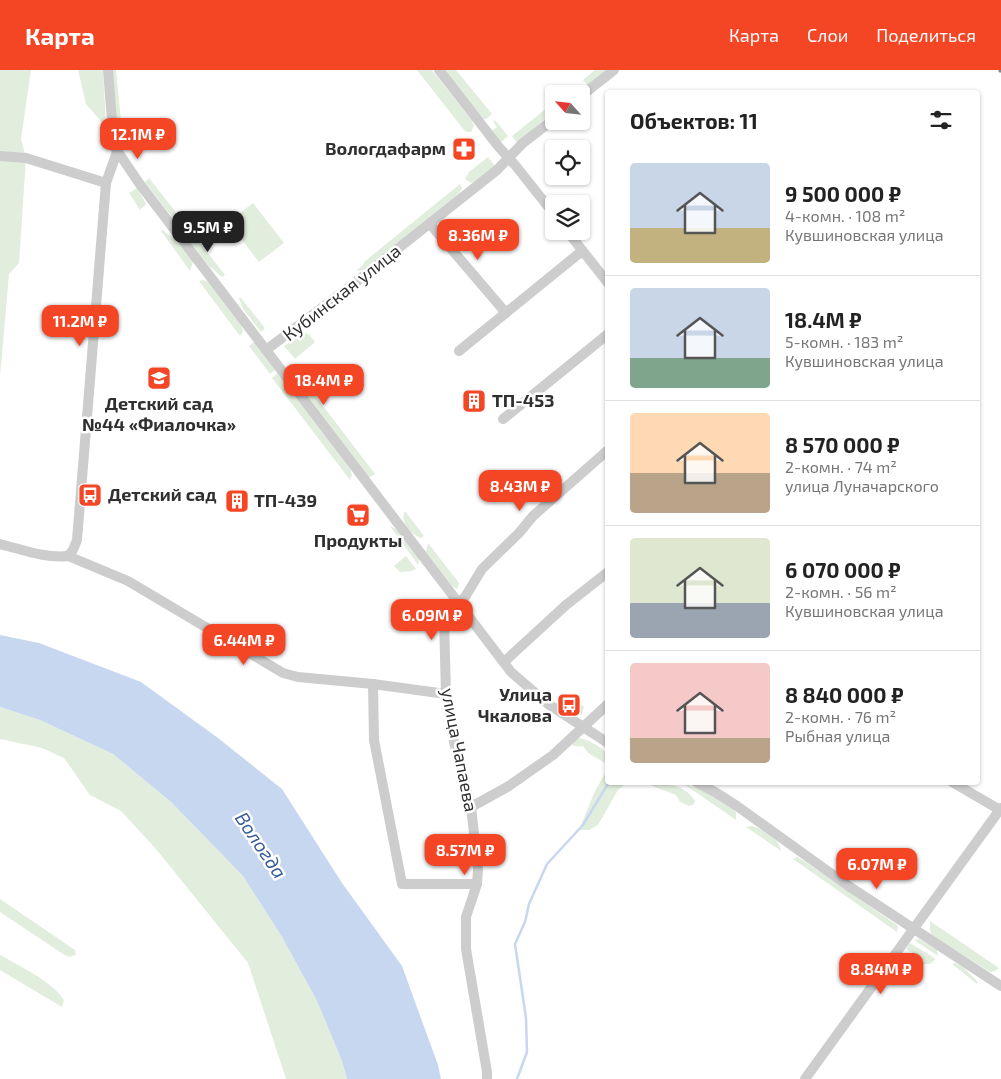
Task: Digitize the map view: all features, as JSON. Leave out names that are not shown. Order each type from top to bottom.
[{"type":"street","points":[[108,70],[112,138],[117,152],[157,207],[504,662],[534,692],[605,742]]},
{"type":"street","points":[[439,70],[545,203]]},
{"type":"street","points":[[590,89],[614,70]]},
{"type":"street","name":"Кубинская улица","points":[[266,350],[498,170],[523,143],[545,125]]},
{"type":"street","points":[[68,556],[75,545],[78,530],[106,183],[117,152]]},
{"type":"street","points":[[0,156],[26,158],[106,183]]},
{"type":"street","points":[[430,224],[506,313]]},
{"type":"street","points":[[574,240],[605,279]]},
{"type":"street","points":[[459,351],[582,251]]},
{"type":"street","points":[[503,419],[605,336]]},
{"type":"street","name":"улица Чапаева","points":[[486,1079],[485,1055],[466,949],[466,917],[477,884],[478,869],[471,807],[454,742],[446,694],[443,624],[446,614],[465,596],[482,569],[519,533],[533,516],[605,453]]},
{"type":"street","points":[[0,544],[42,555],[68,556],[128,581],[283,672],[298,678],[374,684],[446,694]]},
{"type":"street","points":[[504,662],[566,605],[605,574]]},
{"type":"street","points":[[374,684],[374,740],[402,884],[477,884]]},
{"type":"street","points":[[471,807],[509,786],[553,755],[605,707]]},
{"type":"street","points":[[702,785],[731,802],[847,885],[1001,986]]},
{"type":"street","points":[[804,1079],[1000,809],[957,785]]},
{"type":"green space","points":[[0,70],[31,70],[21,139],[26,158],[19,263],[9,274],[0,377]]},
{"type":"green space","points":[[78,70],[103,70],[105,126],[86,104]]},
{"type":"green space","points":[[112,70],[116,70],[122,131],[127,146],[118,140]]},
{"type":"green space","points":[[417,70],[432,70],[472,121],[474,126],[471,132],[464,130]]},
{"type":"green space","points":[[444,70],[456,70],[492,114],[483,119]]},
{"type":"green space","points":[[595,70],[606,70],[587,85],[583,80]]},
{"type":"green space","points":[[545,110],[545,119],[517,143],[512,136]]},
{"type":"green space","points":[[495,120],[508,136],[500,143],[491,132],[497,127],[493,122]]},
{"type":"green space","points":[[488,157],[495,166],[474,182],[471,183],[465,179],[469,172]]},
{"type":"green space","points":[[149,178],[225,275],[222,277],[208,265],[145,182]]},
{"type":"green space","points":[[460,184],[462,188],[459,194],[364,270],[356,271],[364,262]]},
{"type":"green space","points":[[137,188],[146,204],[140,210],[129,193]]},
{"type":"green space","points":[[253,203],[284,243],[259,262],[228,222]]},
{"type":"green space","points":[[163,230],[181,246],[193,262],[190,271],[161,231]]},
{"type":"green space","points":[[199,281],[208,282],[241,325],[243,331],[240,336]]},
{"type":"green space","points":[[239,298],[241,298],[265,328],[261,332],[243,309]]},
{"type":"green space","points":[[303,333],[309,334],[315,342],[295,359],[284,346]]},
{"type":"green space","points":[[254,342],[275,370],[270,374],[249,346]]},
{"type":"green space","points":[[291,364],[375,474],[369,478],[285,369]]},
{"type":"green space","points":[[278,373],[350,469],[352,475],[350,480],[272,378]]},
{"type":"green space","points":[[405,511],[424,536],[421,538],[410,531],[404,519]]},
{"type":"green space","points":[[390,526],[396,529],[419,558],[418,565]]},
{"type":"green space","points":[[428,543],[459,583],[457,589],[452,586],[426,552]]},
{"type":"green space","points":[[406,556],[416,569],[400,572],[394,566]]},
{"type":"green space","points":[[575,700],[584,707],[580,715],[570,708]]},
{"type":"green space","points":[[0,707],[40,720],[113,754],[171,802],[243,876],[282,937],[317,1001],[342,1061],[347,1079],[286,1079],[248,963],[156,849],[121,811],[90,795],[64,758],[42,748],[0,739]]},
{"type":"green space","points":[[575,739],[583,739],[605,751],[605,763],[588,753],[583,746],[573,745]]},
{"type":"green space","points":[[605,774],[605,785],[624,785],[618,790],[598,825],[589,830],[579,830],[595,791]]},
{"type":"green space","points":[[671,785],[681,788],[695,801],[693,805],[689,806],[680,802],[676,795],[652,786]]},
{"type":"green space","points":[[685,785],[705,791],[725,802],[736,812],[736,820]]},
{"type":"green space","points":[[752,826],[770,835],[778,842],[781,851],[746,827]]},
{"type":"green space","points":[[797,857],[897,925],[897,932],[793,859]]},
{"type":"green space","points":[[0,899],[75,950],[76,955],[69,957],[63,954],[0,912]]},
{"type":"green space","points":[[930,921],[999,968],[990,972],[933,936],[930,931]]},
{"type":"green space","points":[[919,939],[937,950],[938,956],[914,940]]},
{"type":"green space","points":[[910,943],[936,959],[930,964],[923,964],[916,955],[906,949]]},
{"type":"green space","points":[[0,955],[35,974],[52,986],[64,1000],[62,1007],[0,970]]},
{"type":"green space","points":[[955,963],[963,967],[978,982],[977,984],[952,964]]},
{"type":"water","name":"Вологда","points":[[0,635],[39,643],[141,682],[218,738],[282,789],[342,883],[402,966],[438,1065],[441,1079],[347,1079],[342,1061],[317,1001],[282,937],[243,876],[171,802],[113,754],[40,720],[0,707]]},
{"type":"waterway","points":[[517,1079],[527,1052],[526,1018],[515,944],[525,922],[529,904],[547,864],[583,825],[607,785]]},
{"type":"place","name":"Вологдафарм","points":[[464,149]]},
{"type":"place","name":"Детский сад №44 «Фиалочка»","points":[[159,378]]},
{"type":"place","name":"ТП-453","points":[[474,401]]},
{"type":"place","name":"Детский сад","points":[[90,495]]},
{"type":"place","name":"ТП-439","points":[[237,501]]},
{"type":"place","name":"Продукты","points":[[358,515]]},
{"type":"place","name":"Улица Чкалова","points":[[569,705]]}]
